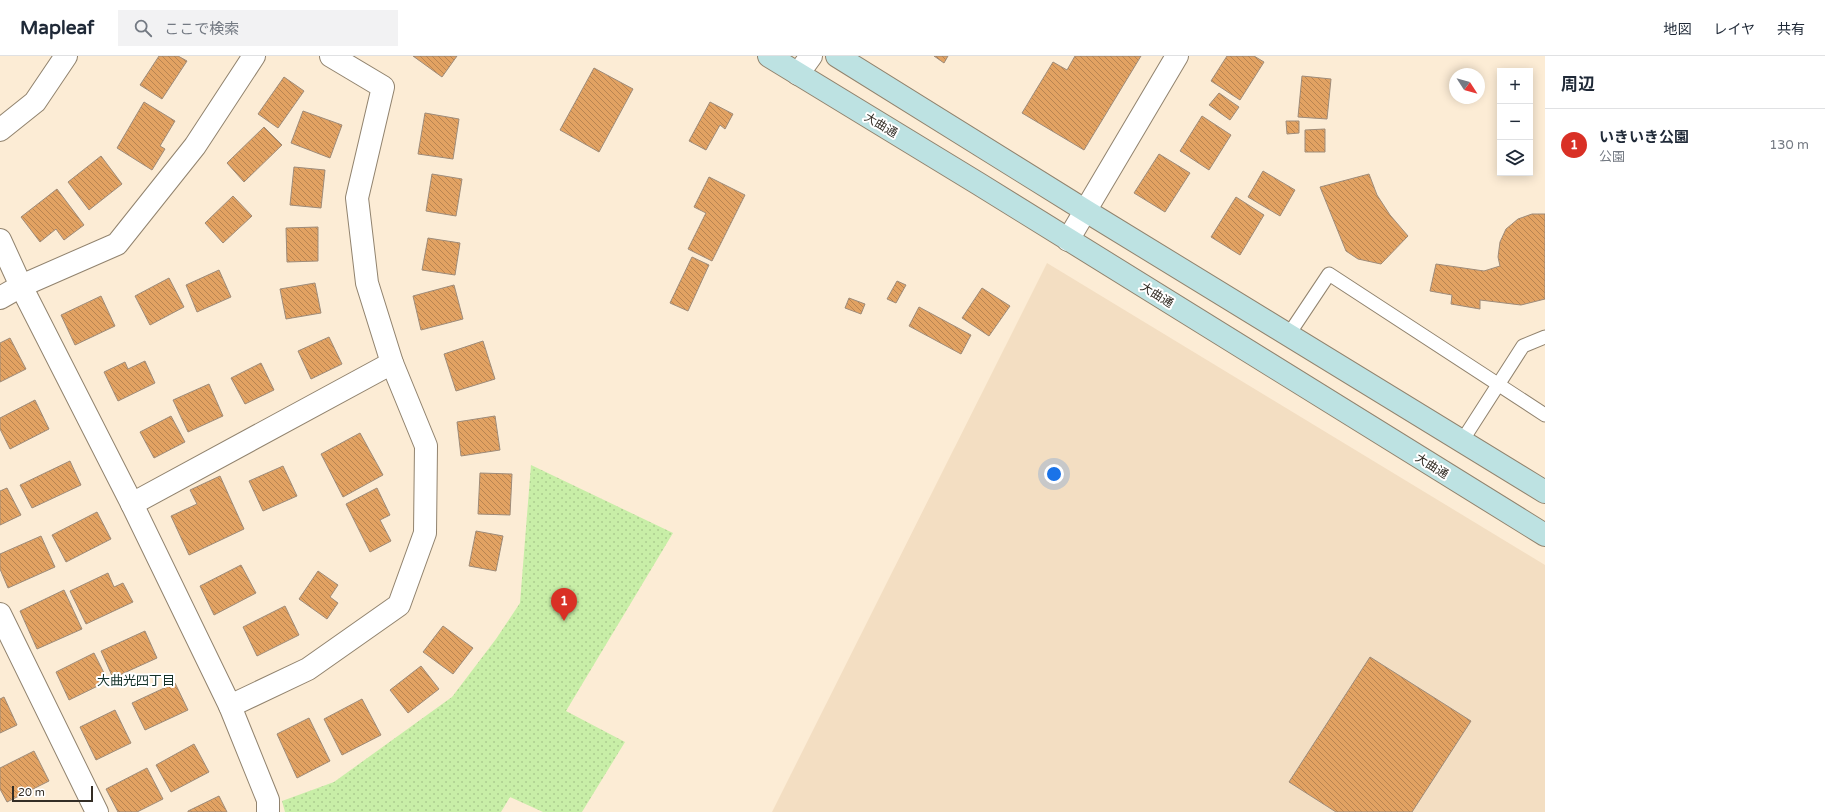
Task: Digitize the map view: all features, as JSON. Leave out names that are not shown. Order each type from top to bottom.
[{"type":"street","points":[[0,130],[35,102],[66,56]]},
{"type":"street","points":[[0,298],[21,286],[117,244],[195,146],[254,56]]},
{"type":"street","points":[[230,706],[308,669],[399,605],[425,532],[426,446],[392,363],[366,283],[357,198],[383,87],[331,56]]},
{"type":"street","name":"大曲通","points":[[768,56],[1545,535]]},
{"type":"street","points":[[798,74],[811,56]]},
{"type":"street","points":[[837,56],[1086,211],[1545,492]]},
{"type":"street","points":[[1068,240],[1177,56]]},
{"type":"street","points":[[0,240],[21,286],[132,504],[230,706],[268,800],[268,812]]},
{"type":"street","points":[[132,504],[392,363]]},
{"type":"street","points":[[0,614],[97,812]]},
{"type":"lane","points":[[1288,334],[1330,274],[1497,385],[1545,415]]},
{"type":"lane","points":[[1462,441],[1523,346],[1545,337]]},
{"type":"shaded area","points":[[1047,263],[1545,565],[1545,812],[772,812]]},
{"type":"green space","points":[[531,465],[673,533],[566,711],[625,742],[582,812],[543,812],[510,797],[501,812],[285,812],[282,801],[334,782],[452,697],[496,639],[520,603]]},
{"type":"building","points":[[159,56],[178,56],[187,61],[162,99],[140,85]]},
{"type":"building","points":[[413,56],[457,56],[442,77]]},
{"type":"building","points":[[934,56],[948,56],[944,63]]},
{"type":"building","points":[[1075,56],[1141,56],[1084,150],[1022,113],[1053,62],[1067,70]]},
{"type":"building","points":[[1227,56],[1254,56],[1264,62],[1240,100],[1211,81]]},
{"type":"building","points":[[594,68],[633,89],[599,152],[560,130]]},
{"type":"building","points":[[1302,76],[1331,79],[1327,119],[1298,117]]},
{"type":"building","points":[[284,77],[304,91],[278,128],[258,114]]},
{"type":"building","points":[[1219,93],[1239,107],[1230,120],[1209,105]]},
{"type":"building","points":[[144,102],[175,121],[160,146],[165,149],[152,170],[117,148]]},
{"type":"building","points":[[710,102],[733,114],[725,129],[720,125],[706,150],[689,141]]},
{"type":"building","points":[[303,111],[342,125],[330,158],[291,143]]},
{"type":"building","points":[[425,113],[459,119],[453,159],[418,154]]},
{"type":"building","points":[[1202,116],[1231,135],[1209,170],[1180,151]]},
{"type":"building","points":[[1286,121],[1299,121],[1299,133],[1287,134]]},
{"type":"building","points":[[264,127],[282,145],[244,182],[227,163]]},
{"type":"building","points":[[1325,129],[1325,152],[1305,152],[1305,130]]},
{"type":"building","points":[[1159,154],[1190,173],[1165,212],[1134,193]]},
{"type":"building","points":[[101,156],[122,184],[89,210],[68,182]]},
{"type":"building","points":[[294,167],[325,170],[321,208],[290,205]]},
{"type":"building","points":[[1263,171],[1295,190],[1280,216],[1248,197]]},
{"type":"building","points":[[432,174],[462,179],[456,216],[426,211]]},
{"type":"building","points":[[1369,174],[1377,195],[1390,215],[1408,236],[1381,264],[1358,259],[1346,251],[1320,187]]},
{"type":"building","points":[[709,177],[745,195],[712,261],[688,249],[706,213],[694,207]]},
{"type":"building","points":[[57,189],[84,225],[64,240],[56,229],[40,242],[21,217]]},
{"type":"building","points":[[233,196],[252,216],[223,243],[205,223]]},
{"type":"building","points":[[1236,197],[1264,215],[1240,255],[1211,237]]},
{"type":"building","points":[[1532,214],[1545,214],[1545,299],[1521,305],[1480,300],[1480,309],[1451,304],[1452,295],[1430,291],[1436,264],[1484,271],[1500,266],[1498,257],[1500,242],[1506,229],[1518,219]]},
{"type":"building","points":[[318,227],[318,261],[287,262],[286,228]]},
{"type":"building","points":[[428,238],[460,243],[455,275],[422,270]]},
{"type":"building","points":[[692,257],[709,265],[688,311],[670,303]]},
{"type":"building","points":[[219,270],[231,297],[197,312],[186,285]]},
{"type":"building","points":[[169,278],[184,307],[150,325],[135,296]]},
{"type":"building","points":[[897,281],[906,285],[896,303],[887,299]]},
{"type":"building","points":[[315,283],[321,313],[286,319],[280,289]]},
{"type":"building","points":[[454,285],[463,319],[421,330],[413,296]]},
{"type":"building","points":[[982,288],[1010,306],[989,336],[962,318]]},
{"type":"building","points":[[101,296],[115,326],[75,345],[61,315]]},
{"type":"building","points":[[849,298],[865,304],[861,314],[845,308]]},
{"type":"building","points":[[919,307],[971,335],[961,354],[909,326]]},
{"type":"building","points":[[329,337],[342,364],[311,379],[298,351]]},
{"type":"building","points":[[10,338],[26,369],[0,382],[0,343]]},
{"type":"building","points":[[483,341],[495,379],[456,391],[444,354]]},
{"type":"building","points":[[145,361],[155,383],[118,401],[104,372],[125,362],[128,369]]},
{"type":"building","points":[[261,363],[274,390],[245,404],[231,378]]},
{"type":"building","points":[[209,384],[223,416],[188,432],[173,400]]},
{"type":"building","points":[[35,400],[49,429],[10,449],[0,429],[0,418]]},
{"type":"building","points":[[171,416],[185,442],[154,458],[140,432]]},
{"type":"building","points":[[495,416],[500,450],[461,456],[457,422]]},
{"type":"building","points":[[360,433],[383,475],[343,497],[321,454]]},
{"type":"building","points":[[70,461],[81,485],[32,508],[20,485]]},
{"type":"building","points":[[283,466],[297,496],[263,511],[249,481]]},
{"type":"building","points":[[480,473],[512,474],[510,515],[478,514]]},
{"type":"building","points":[[220,476],[244,529],[189,555],[171,516],[197,504],[190,490]]},
{"type":"building","points":[[7,488],[21,515],[0,525],[0,491]]},
{"type":"building","points":[[377,488],[390,515],[380,520],[391,541],[370,552],[346,504]]},
{"type":"building","points":[[97,512],[111,539],[66,562],[52,535]]},
{"type":"building","points":[[476,531],[503,536],[496,571],[469,566]]},
{"type":"building","points":[[41,536],[55,567],[8,588],[0,569],[0,554]]},
{"type":"building","points":[[241,565],[256,593],[214,615],[200,586]]},
{"type":"building","points":[[318,571],[338,585],[330,597],[338,603],[327,619],[299,599]]},
{"type":"building","points":[[108,573],[114,587],[123,583],[133,602],[86,624],[70,591]]},
{"type":"building","points":[[64,590],[82,629],[37,649],[20,611]]},
{"type":"building","points":[[285,606],[299,635],[257,656],[243,627]]},
{"type":"building","points":[[443,626],[473,648],[453,674],[423,652]]},
{"type":"building","points":[[145,631],[157,658],[113,678],[101,651]]},
{"type":"building","points":[[94,653],[108,681],[69,700],[56,672]]},
{"type":"building","points":[[1370,657],[1471,721],[1412,812],[1336,812],[1289,782]]},
{"type":"building","points":[[421,666],[439,689],[408,713],[390,690]]},
{"type":"building","points":[[175,683],[188,710],[145,730],[132,703]]},
{"type":"building","points":[[4,697],[17,725],[0,733],[0,699]]},
{"type":"building","points":[[362,699],[381,735],[342,755],[324,719]]},
{"type":"building","points":[[115,710],[131,743],[96,760],[80,727]]},
{"type":"building","points":[[309,718],[330,761],[297,778],[277,734]]},
{"type":"building","points":[[194,744],[209,772],[171,792],[156,765]]},
{"type":"building","points":[[34,751],[49,781],[7,802],[0,789],[0,768]]},
{"type":"building","points":[[147,768],[163,799],[137,812],[118,812],[106,789]]},
{"type":"building","points":[[219,796],[227,812],[188,812],[188,811]]},
{"type":"place","name":"いきいき公園","points":[[564,621]]},
{"type":"district","name":"大曲光四丁目","points":[[136,681]]}]
